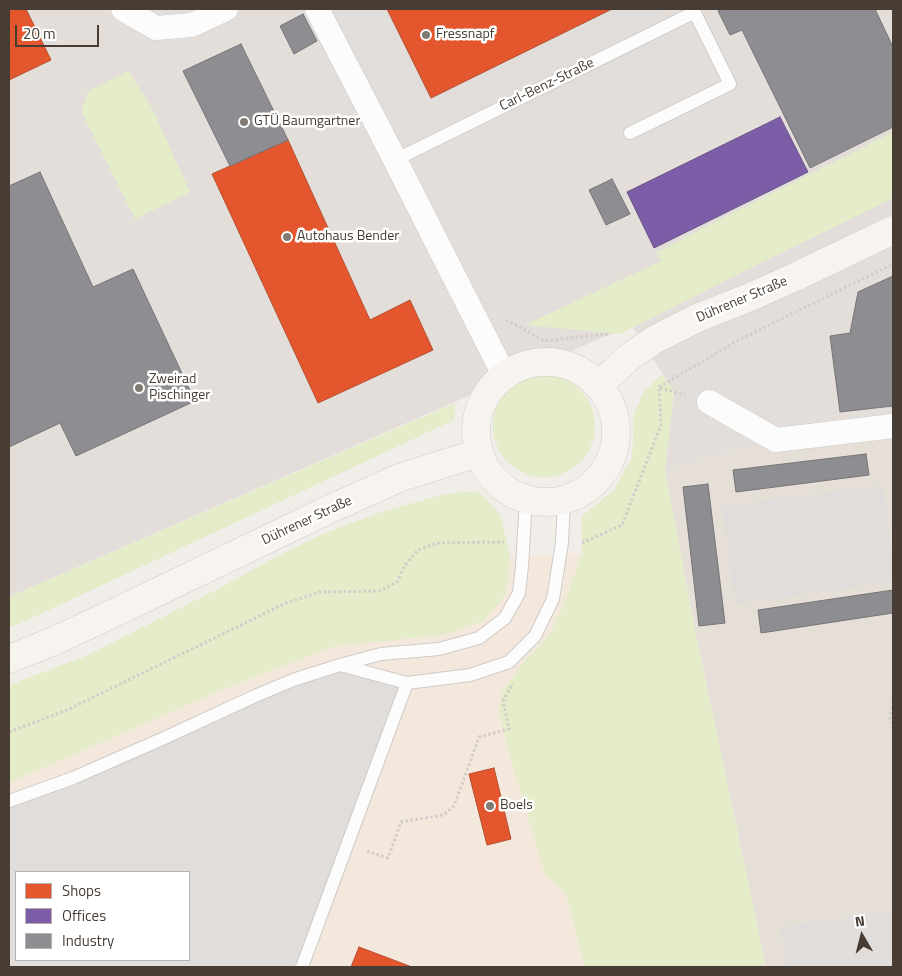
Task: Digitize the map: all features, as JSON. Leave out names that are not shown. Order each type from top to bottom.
[{"type":"main road","name":"Dührener Straße","points":[[597,382],[612,374],[628,358],[654,340],[697,318],[748,298],[893,230]]},
{"type":"main road","points":[[542,361],[562,363],[581,370],[597,382],[611,403],[617,427],[615,451],[604,474],[586,491],[564,501],[526,500],[505,490],[488,473],[478,453],[475,431],[479,410],[489,391],[504,375],[522,366],[542,361]]},
{"type":"main road","name":"Dührener Straße","points":[[9,659],[141,600],[332,508],[399,478],[478,453]]},
{"type":"street","points":[[123,9],[156,28],[192,25],[226,9]]},
{"type":"street","points":[[317,9],[504,375]]},
{"type":"street","points":[[709,402],[776,440],[893,426]]},
{"type":"lane","name":"Carl-Benz-Straße","points":[[395,160],[694,10]]},
{"type":"lane","points":[[630,133],[730,84],[694,10]]},
{"type":"lane","points":[[9,801],[73,778],[293,680],[381,654],[439,649],[479,638],[505,618],[518,593],[522,566],[526,500]]},
{"type":"lane","points":[[340,665],[407,683],[470,675],[508,662],[535,636],[552,599],[562,543],[564,501]]},
{"type":"lane","points":[[302,967],[407,683]]},
{"type":"path","points":[[580,544],[622,526],[661,425],[659,388],[738,341],[893,264]]},
{"type":"path","points":[[475,317],[507,320],[545,341],[609,334]]},
{"type":"path","points":[[9,732],[67,710],[286,603],[320,592],[380,592],[396,582],[405,565],[418,550],[438,543],[506,542]]},
{"type":"path","points":[[348,844],[388,858],[401,822],[443,815],[454,806],[479,737],[509,729],[503,701],[517,677]]},
{"type":"path","points":[[893,697],[890,719],[893,728]]},
{"type":"shaded area","points":[[9,9],[893,9],[893,426],[776,440],[665,471],[674,392],[631,325],[9,597]]},
{"type":"shaded area","points":[[322,9],[387,9],[432,98],[612,9],[659,9],[680,59],[483,155],[468,125],[449,133],[431,98],[376,122]]},
{"type":"shaded area","points":[[739,41],[761,84],[736,96],[715,53]]},
{"type":"shaded area","points":[[893,426],[893,967],[766,967],[696,635],[665,471],[776,440]]},
{"type":"shaded area","points":[[883,485],[893,565],[893,582],[735,604],[722,506]]},
{"type":"shaded area","points":[[582,553],[564,604],[550,634],[523,662],[502,692],[499,711],[545,874],[565,892],[585,967],[9,967],[9,783],[224,689],[335,645],[444,635],[506,594],[510,556]]},
{"type":"shaded area","points":[[340,665],[407,683],[302,967],[9,967],[9,801]]},
{"type":"shaded area","points":[[893,911],[893,967],[786,967],[780,927]]},
{"type":"green space","points":[[128,71],[152,108],[190,192],[135,219],[81,111],[88,91]]},
{"type":"green space","points":[[893,132],[893,198],[620,334],[525,325],[661,261],[657,252]]},
{"type":"green space","points":[[544,375],[564,379],[580,390],[591,406],[595,426],[591,446],[580,462],[564,473],[544,477],[524,473],[508,462],[497,446],[493,426],[497,406],[508,390],[524,379]]},
{"type":"green space","points":[[662,375],[674,391],[665,471],[696,635],[766,967],[585,967],[565,892],[545,875],[506,742],[499,711],[502,692],[523,662],[550,634],[564,604],[582,553],[582,516],[614,490],[632,457],[634,414],[644,391]]},
{"type":"green space","points":[[455,403],[454,420],[9,628],[9,597]]},
{"type":"green space","points":[[478,491],[500,514],[510,556],[506,594],[483,621],[444,635],[335,646],[224,689],[9,783],[9,685],[86,656],[323,534],[378,513],[445,494]]},
{"type":"building: Shops","points":[[9,9],[26,9],[51,60],[9,80]]},
{"type":"building: Shops","points":[[387,9],[612,9],[431,98]]},
{"type":"building: Shops","name":"Autohaus Bender","points":[[288,140],[370,320],[410,300],[433,350],[318,403],[212,174]]},
{"type":"building: Shops","name":"Boels","points":[[494,768],[511,839],[487,845],[469,774]]},
{"type":"building: Shops","points":[[359,947],[412,967],[351,967]]},
{"type":"building: Offices","points":[[780,117],[808,172],[654,248],[627,192]]},
{"type":"building: Industry","points":[[723,9],[875,9],[893,47],[893,127],[810,168],[742,30],[730,35],[718,11]]},
{"type":"building: Industry","points":[[303,14],[317,41],[294,54],[280,26]]},
{"type":"building: Industry","name":"GTÜ Baumgartner","points":[[241,44],[288,140],[230,166],[183,71]]},
{"type":"building: Industry","points":[[40,172],[93,287],[133,269],[195,401],[76,456],[60,423],[9,447],[9,186]]},
{"type":"building: Industry","points":[[612,179],[630,214],[606,225],[589,190]]},
{"type":"building: Industry","points":[[893,276],[893,406],[840,412],[830,336],[850,333],[858,292]]},
{"type":"building: Industry","points":[[866,454],[869,475],[736,492],[733,470]]},
{"type":"building: Industry","points":[[708,484],[725,623],[699,626],[683,487]]},
{"type":"building: Industry","points":[[893,590],[893,613],[761,633],[758,610]]},
{"type":"place","name":"Fressnapf","points":[[426,35]]},
{"type":"place","name":"GTÜ Baumgartner","points":[[244,122]]},
{"type":"place","name":"Autohaus Bender","points":[[287,237]]},
{"type":"place","name":"Zweirad Pischinger","points":[[139,388]]},
{"type":"place","name":"Boels","points":[[490,806]]}]
